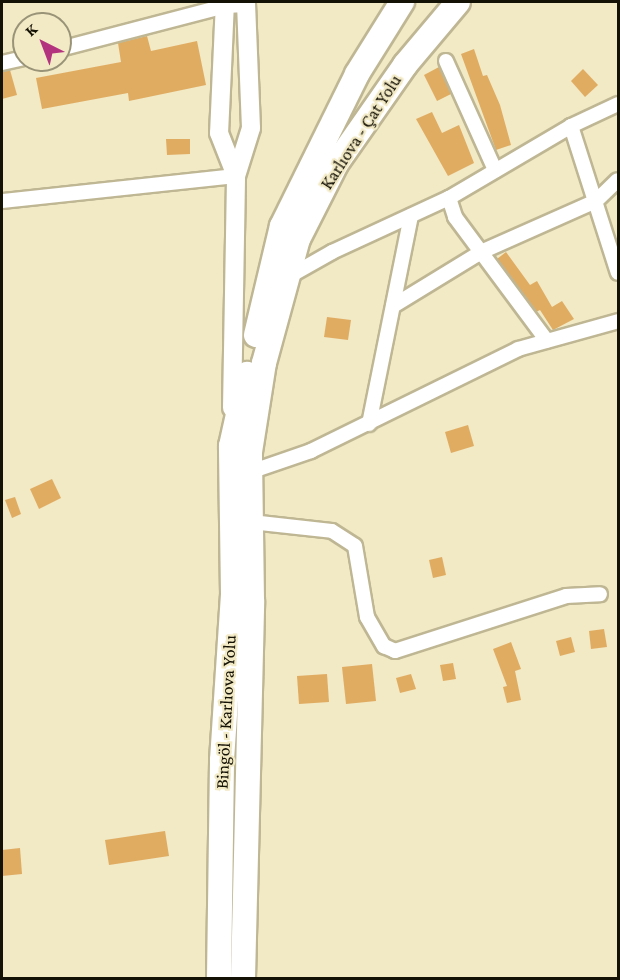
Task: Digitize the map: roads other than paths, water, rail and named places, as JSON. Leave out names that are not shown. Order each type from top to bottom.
[{"type":"highway","name":"Karlıova - Çat Yolu","points":[[244,457],[282,226],[357,74],[402,2]]},
{"type":"highway","name":"Karlıova - Çat Yolu","points":[[244,457],[264,363],[298,239],[336,164],[405,65],[458,2]]},
{"type":"highway","name":"Bingöl - Karlıova Yolu","points":[[243,978],[252,601],[251,522],[244,457]]},
{"type":"highway","name":"Bingöl - Karlıova Yolu","points":[[219,978],[222,760],[244,457]]},
{"type":"street","points":[[72,46],[225,4],[246,3],[251,128],[236,176],[244,457],[311,451],[518,349],[618,321]]},
{"type":"street","points":[[225,4],[219,133],[236,176]]},
{"type":"street","points":[[446,61],[495,170]]},
{"type":"street","points":[[288,278],[332,252],[449,198],[571,126],[618,104]]},
{"type":"street","points":[[571,126],[618,273]]},
{"type":"street","points":[[2,201],[236,176]]},
{"type":"street","points":[[393,306],[481,252],[596,201],[618,180]]},
{"type":"street","points":[[449,198],[455,217],[547,341]]},
{"type":"street","points":[[369,424],[411,216]]},
{"type":"street","points":[[251,522],[332,531],[355,546],[367,617],[384,646],[395,651],[566,596],[600,594]]}]
